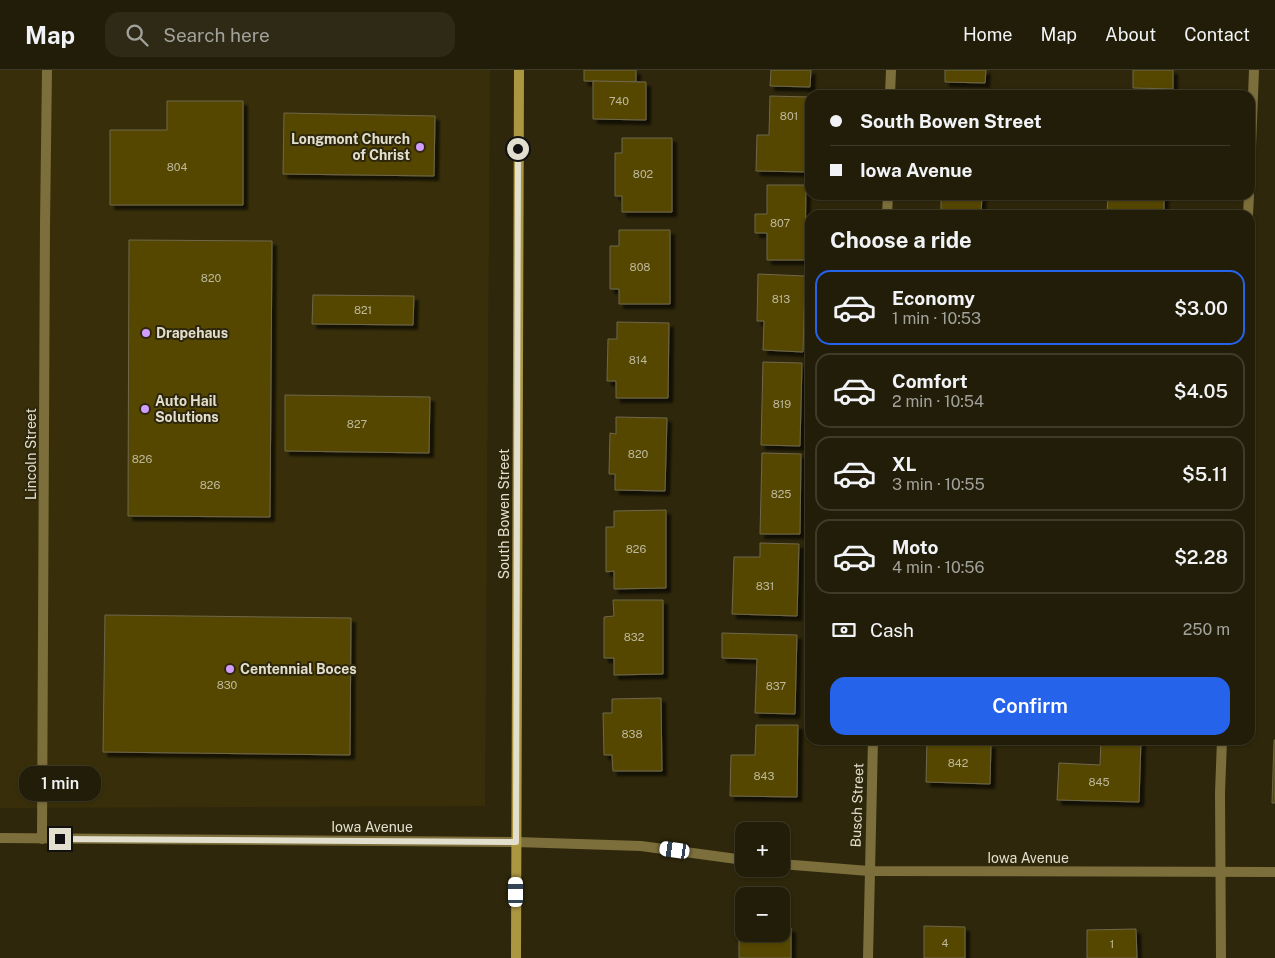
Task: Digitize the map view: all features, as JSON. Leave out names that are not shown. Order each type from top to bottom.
[{"type":"street","name":"Lincoln Street","points":[[42,839],[47,70]]},
{"type":"street","name":"South Bowen Street","points":[[516,958],[519,70]]},
{"type":"street","points":[[890,90],[891,70]]},
{"type":"street","points":[[1253,90],[1254,70]]},
{"type":"street","name":"Busch Street","points":[[868,958],[873,745]]},
{"type":"street","points":[[1221,958],[1222,745]]},
{"type":"street","name":"Iowa Avenue","points":[[0,838],[516,842],[641,846],[735,859]]},
{"type":"street","name":"Iowa Avenue","points":[[790,865],[869,871],[1275,872]]},
{"type":"shaded area","points":[[0,70],[490,70],[485,806],[0,808]]},
{"type":"building","points":[[584,70],[636,70],[636,82],[584,81]]},
{"type":"building","points":[[771,70],[811,70],[810,87],[770,86]]},
{"type":"building","points":[[945,70],[986,70],[985,83],[945,82]]},
{"type":"building","points":[[1133,70],[1173,70],[1173,89],[1133,88]]},
{"type":"building","points":[[593,81],[646,82],[646,120],[593,119]]},
{"type":"building","points":[[770,96],[805,97],[805,172],[756,171],[757,135],[769,135]]},
{"type":"building","points":[[167,101],[243,101],[243,205],[110,205],[110,130],[167,130]]},
{"type":"building","points":[[284,113],[435,116],[434,176],[283,174]]},
{"type":"building","points":[[622,138],[672,138],[672,212],[622,212],[622,196],[615,196],[615,153],[622,153]]},
{"type":"building","points":[[767,185],[805,185],[805,260],[767,260],[767,233],[755,233],[755,214],[767,214]]},
{"type":"building","points":[[941,200],[982,200],[981,210],[941,210]]},
{"type":"building","points":[[1108,200],[1164,200],[1164,210],[1107,210]]},
{"type":"building","points":[[619,230],[670,230],[670,304],[619,304],[619,289],[610,289],[610,246],[619,246]]},
{"type":"building","points":[[129,240],[272,241],[270,517],[128,516]]},
{"type":"building","points":[[758,274],[805,276],[803,352],[763,350],[764,321],[757,321]]},
{"type":"building","points":[[313,295],[414,296],[413,325],[312,324]]},
{"type":"building","points":[[617,322],[669,323],[668,398],[616,398],[616,381],[607,381],[608,339],[617,339]]},
{"type":"building","points":[[763,362],[802,363],[800,446],[761,445]]},
{"type":"building","points":[[285,395],[430,397],[429,453],[285,451]]},
{"type":"building","points":[[616,417],[667,418],[665,491],[615,490],[615,474],[609,474],[610,433],[616,434]]},
{"type":"building","points":[[762,453],[801,454],[800,534],[760,534]]},
{"type":"building","points":[[666,510],[666,588],[614,589],[614,571],[606,572],[606,527],[614,527],[614,511]]},
{"type":"building","points":[[760,543],[799,544],[797,616],[732,614],[734,557],[760,557]]},
{"type":"building","points":[[613,600],[663,600],[663,674],[614,675],[614,658],[604,658],[604,617],[614,616]]},
{"type":"building","points":[[105,615],[351,618],[350,755],[103,752]]},
{"type":"building","points":[[722,633],[797,635],[795,714],[755,713],[757,659],[722,658]]},
{"type":"building","points":[[661,698],[662,771],[613,771],[612,755],[604,755],[603,713],[612,713],[612,699]]},
{"type":"building","points":[[756,725],[798,725],[797,797],[730,796],[731,755],[755,755]]},
{"type":"building","points":[[1274,740],[1275,803],[1272,803]]},
{"type":"building","points":[[927,745],[991,745],[990,784],[926,782]]},
{"type":"building","points":[[1101,745],[1141,745],[1139,802],[1057,800],[1059,763],[1100,765]]},
{"type":"building","points":[[924,926],[965,927],[965,958],[924,958]]},
{"type":"building","points":[[791,928],[791,958],[739,958],[739,942],[790,942]]},
{"type":"building","points":[[1136,929],[1137,958],[1087,958],[1087,930]]},
{"type":"place","name":"Longmont Church of Christ","points":[[420,147]]},
{"type":"place","name":"Drapehaus","points":[[146,333]]},
{"type":"place","name":"Auto Hail Solutions","points":[[145,409]]},
{"type":"place","name":"Centennial Boces","points":[[230,669]]},
{"type":"route","points":[[60,839],[516,842],[518,149]]}]
